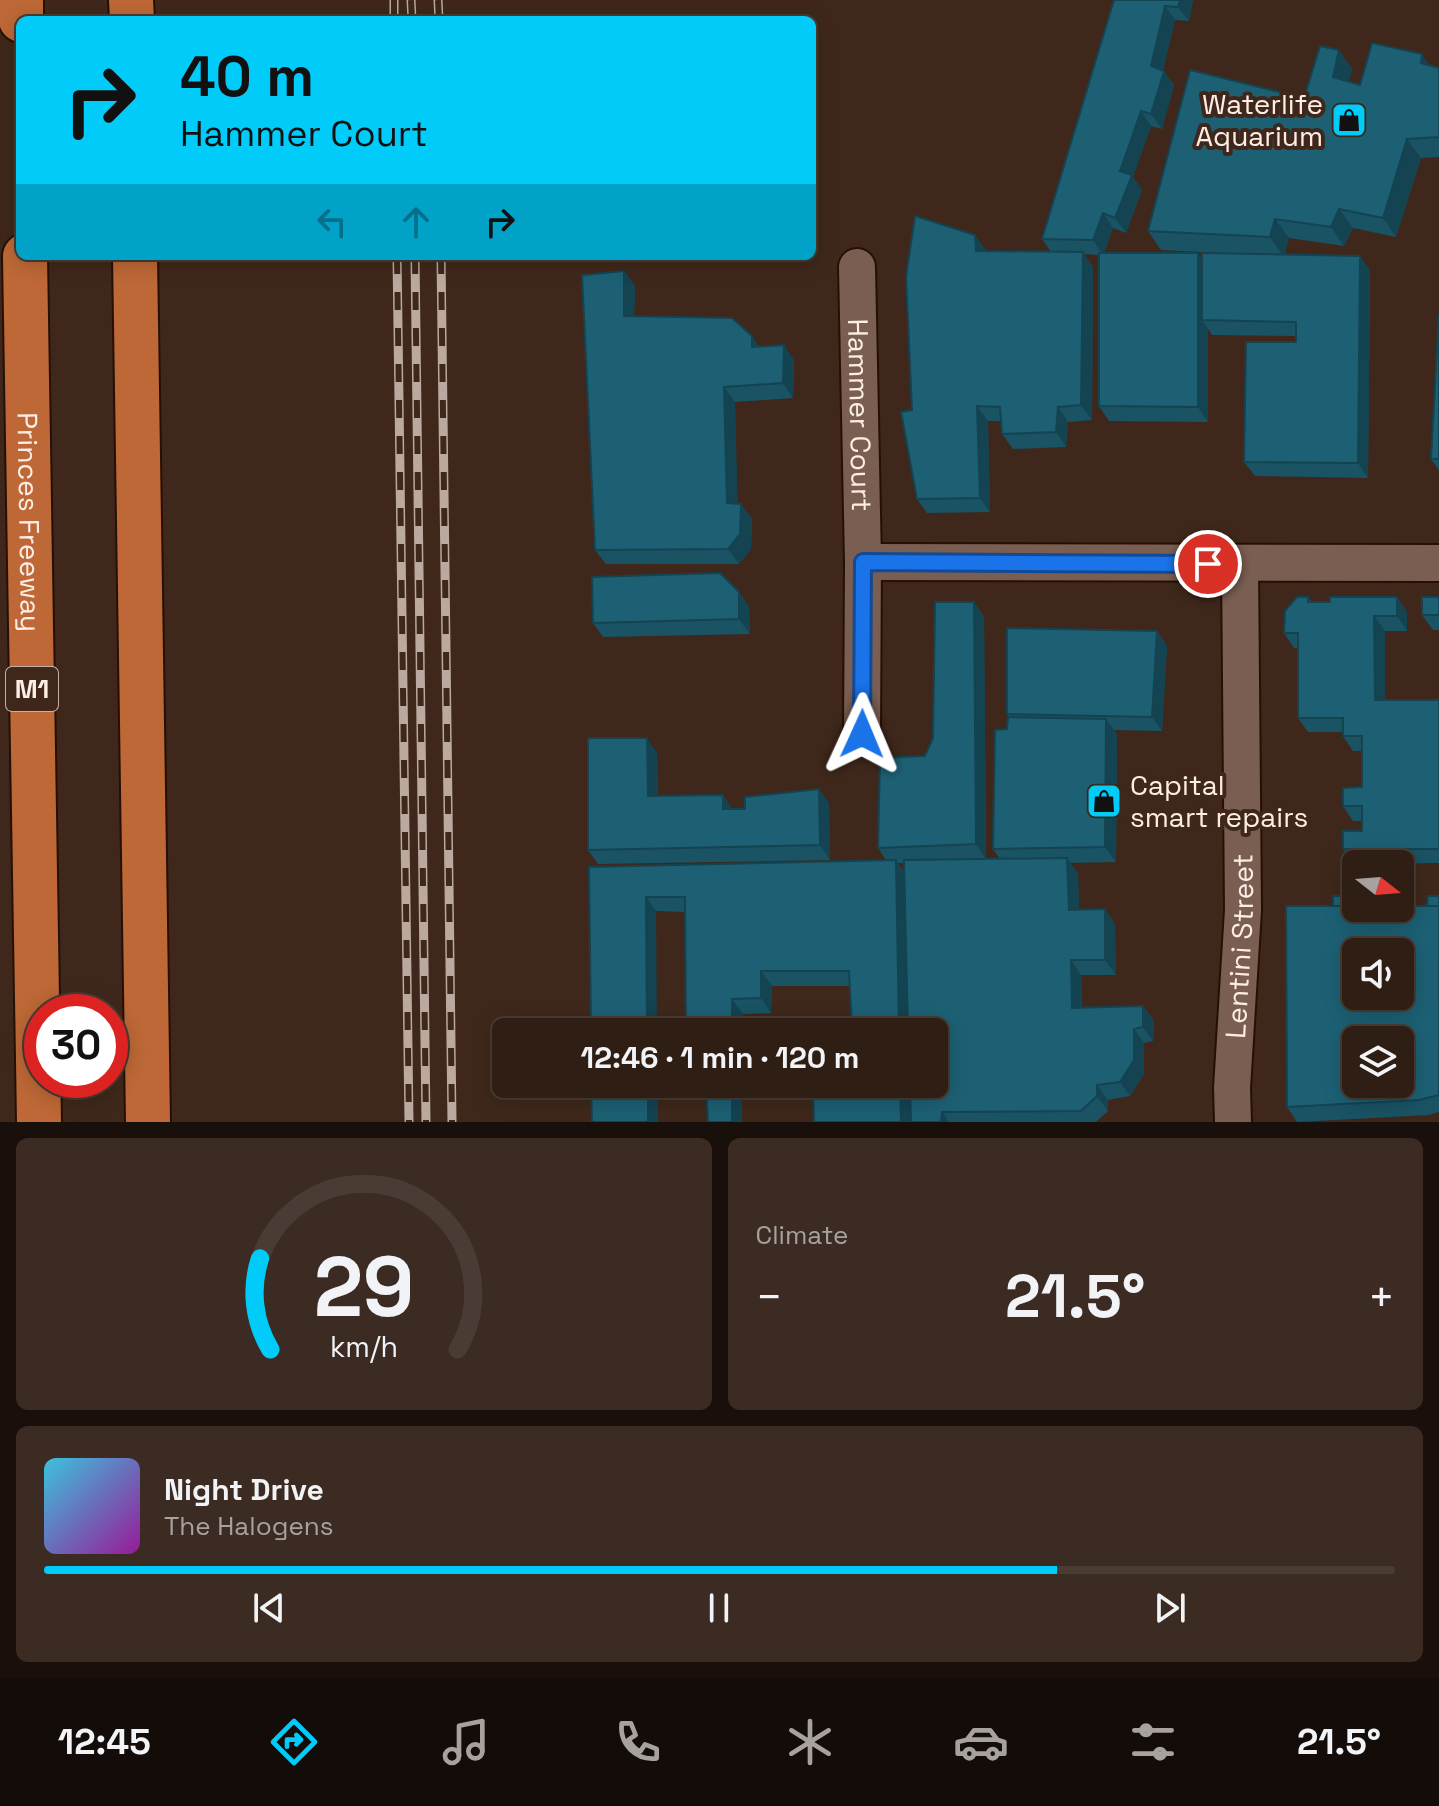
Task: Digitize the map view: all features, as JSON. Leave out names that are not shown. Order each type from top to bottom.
[{"type":"highway","name":"Princes Freeway","points":[[25,260],[39,1122]]},
{"type":"highway","points":[[135,260],[148,1122]]},
{"type":"street","name":"Hammer Court","points":[[857,267],[863,562],[862,734]]},
{"type":"street","points":[[863,562],[1439,563]]},
{"type":"street","name":"Lentini Street","points":[[1216,1122],[1233,1105],[1243,910],[1240,564]]},
{"type":"building","points":[[1114,0],[1180,0],[1178,7],[1165,6],[1151,66],[1164,71],[1151,114],[1141,111],[1120,171],[1132,175],[1115,218],[1103,213],[1093,240],[1042,239]]},
{"type":"building","points":[[1372,43],[1422,54],[1421,63],[1439,68],[1439,137],[1407,139],[1383,218],[1339,209],[1331,227],[1275,219],[1270,237],[1148,231],[1190,70],[1304,98],[1320,46],[1339,50],[1333,77],[1360,85]]},
{"type":"building","points":[[915,216],[975,235],[976,251],[1083,252],[1081,405],[1058,407],[1056,432],[1002,434],[1000,407],[977,406],[980,498],[917,499],[901,412],[912,410],[906,277]]},
{"type":"building","points":[[1099,253],[1198,253],[1198,407],[1099,406]]},
{"type":"building","points":[[1202,253],[1360,256],[1358,463],[1244,462],[1246,342],[1296,342],[1296,322],[1202,320]]},
{"type":"building","points":[[624,271],[624,316],[732,318],[752,336],[752,347],[784,345],[783,383],[724,387],[727,503],[741,504],[740,534],[728,549],[595,550],[582,275]]},
{"type":"building","points":[[1439,314],[1439,459],[1431,459]]},
{"type":"building","points":[[720,573],[739,592],[739,619],[593,623],[592,577]]},
{"type":"building","points":[[1297,597],[1308,597],[1308,602],[1330,602],[1330,597],[1397,597],[1397,616],[1374,616],[1375,700],[1439,700],[1439,849],[1343,849],[1343,831],[1362,831],[1362,806],[1343,806],[1343,788],[1362,787],[1362,736],[1343,736],[1343,718],[1298,718],[1298,633],[1284,633],[1285,611]]},
{"type":"building","points":[[1422,597],[1439,597],[1439,615],[1422,615]]},
{"type":"building","points":[[935,602],[974,602],[976,844],[878,848],[880,758],[925,756],[933,738]]},
{"type":"building","points":[[1007,628],[1157,631],[1152,717],[1007,714]]},
{"type":"building","points":[[1008,717],[1106,719],[1105,847],[993,849],[995,730],[1007,729]]},
{"type":"building","points":[[588,738],[647,738],[648,796],[723,795],[723,809],[745,809],[745,797],[819,789],[820,845],[588,850]]},
{"type":"building","points":[[1067,858],[1069,910],[1105,909],[1105,960],[1071,960],[1072,1008],[1143,1006],[1143,1027],[1134,1029],[1134,1060],[1120,1082],[1097,1085],[1097,1096],[1081,1111],[942,1112],[941,1122],[911,1122],[910,1098],[948,1098],[948,1018],[908,1018],[904,860]]},
{"type":"building","points":[[896,860],[899,1018],[852,1018],[849,971],[761,971],[761,998],[732,999],[732,1018],[686,1018],[685,897],[646,897],[647,1018],[591,1018],[589,867]]},
{"type":"building","points":[[1333,896],[1342,896],[1342,906],[1333,906]]},
{"type":"building","points":[[1428,896],[1439,896],[1439,906],[1427,906]]},
{"type":"building","points":[[1286,906],[1342,906],[1342,922],[1414,922],[1414,906],[1439,906],[1439,1095],[1419,1100],[1287,1107]]},
{"type":"building","points":[[591,1098],[648,1098],[648,1122],[592,1122]]},
{"type":"building","points":[[707,1098],[732,1098],[732,1122],[708,1122]]},
{"type":"building","points":[[813,1098],[900,1098],[901,1122],[814,1122]]},
{"type":"railway","points":[[394,0],[394,16]]},
{"type":"railway","points":[[411,0],[412,16]]},
{"type":"railway","points":[[438,0],[439,16]]},
{"type":"railway","points":[[397,260],[409,1122]]},
{"type":"railway","points":[[415,260],[426,1122]]},
{"type":"railway","points":[[441,260],[452,1122]]},
{"type":"place","name":"Waterlife Aquarium","points":[[1349,120]]},
{"type":"place","name":"Capital smart repairs","points":[[1104,801]]},
{"type":"route","points":[[862,734],[863,562],[1208,564]]}]
